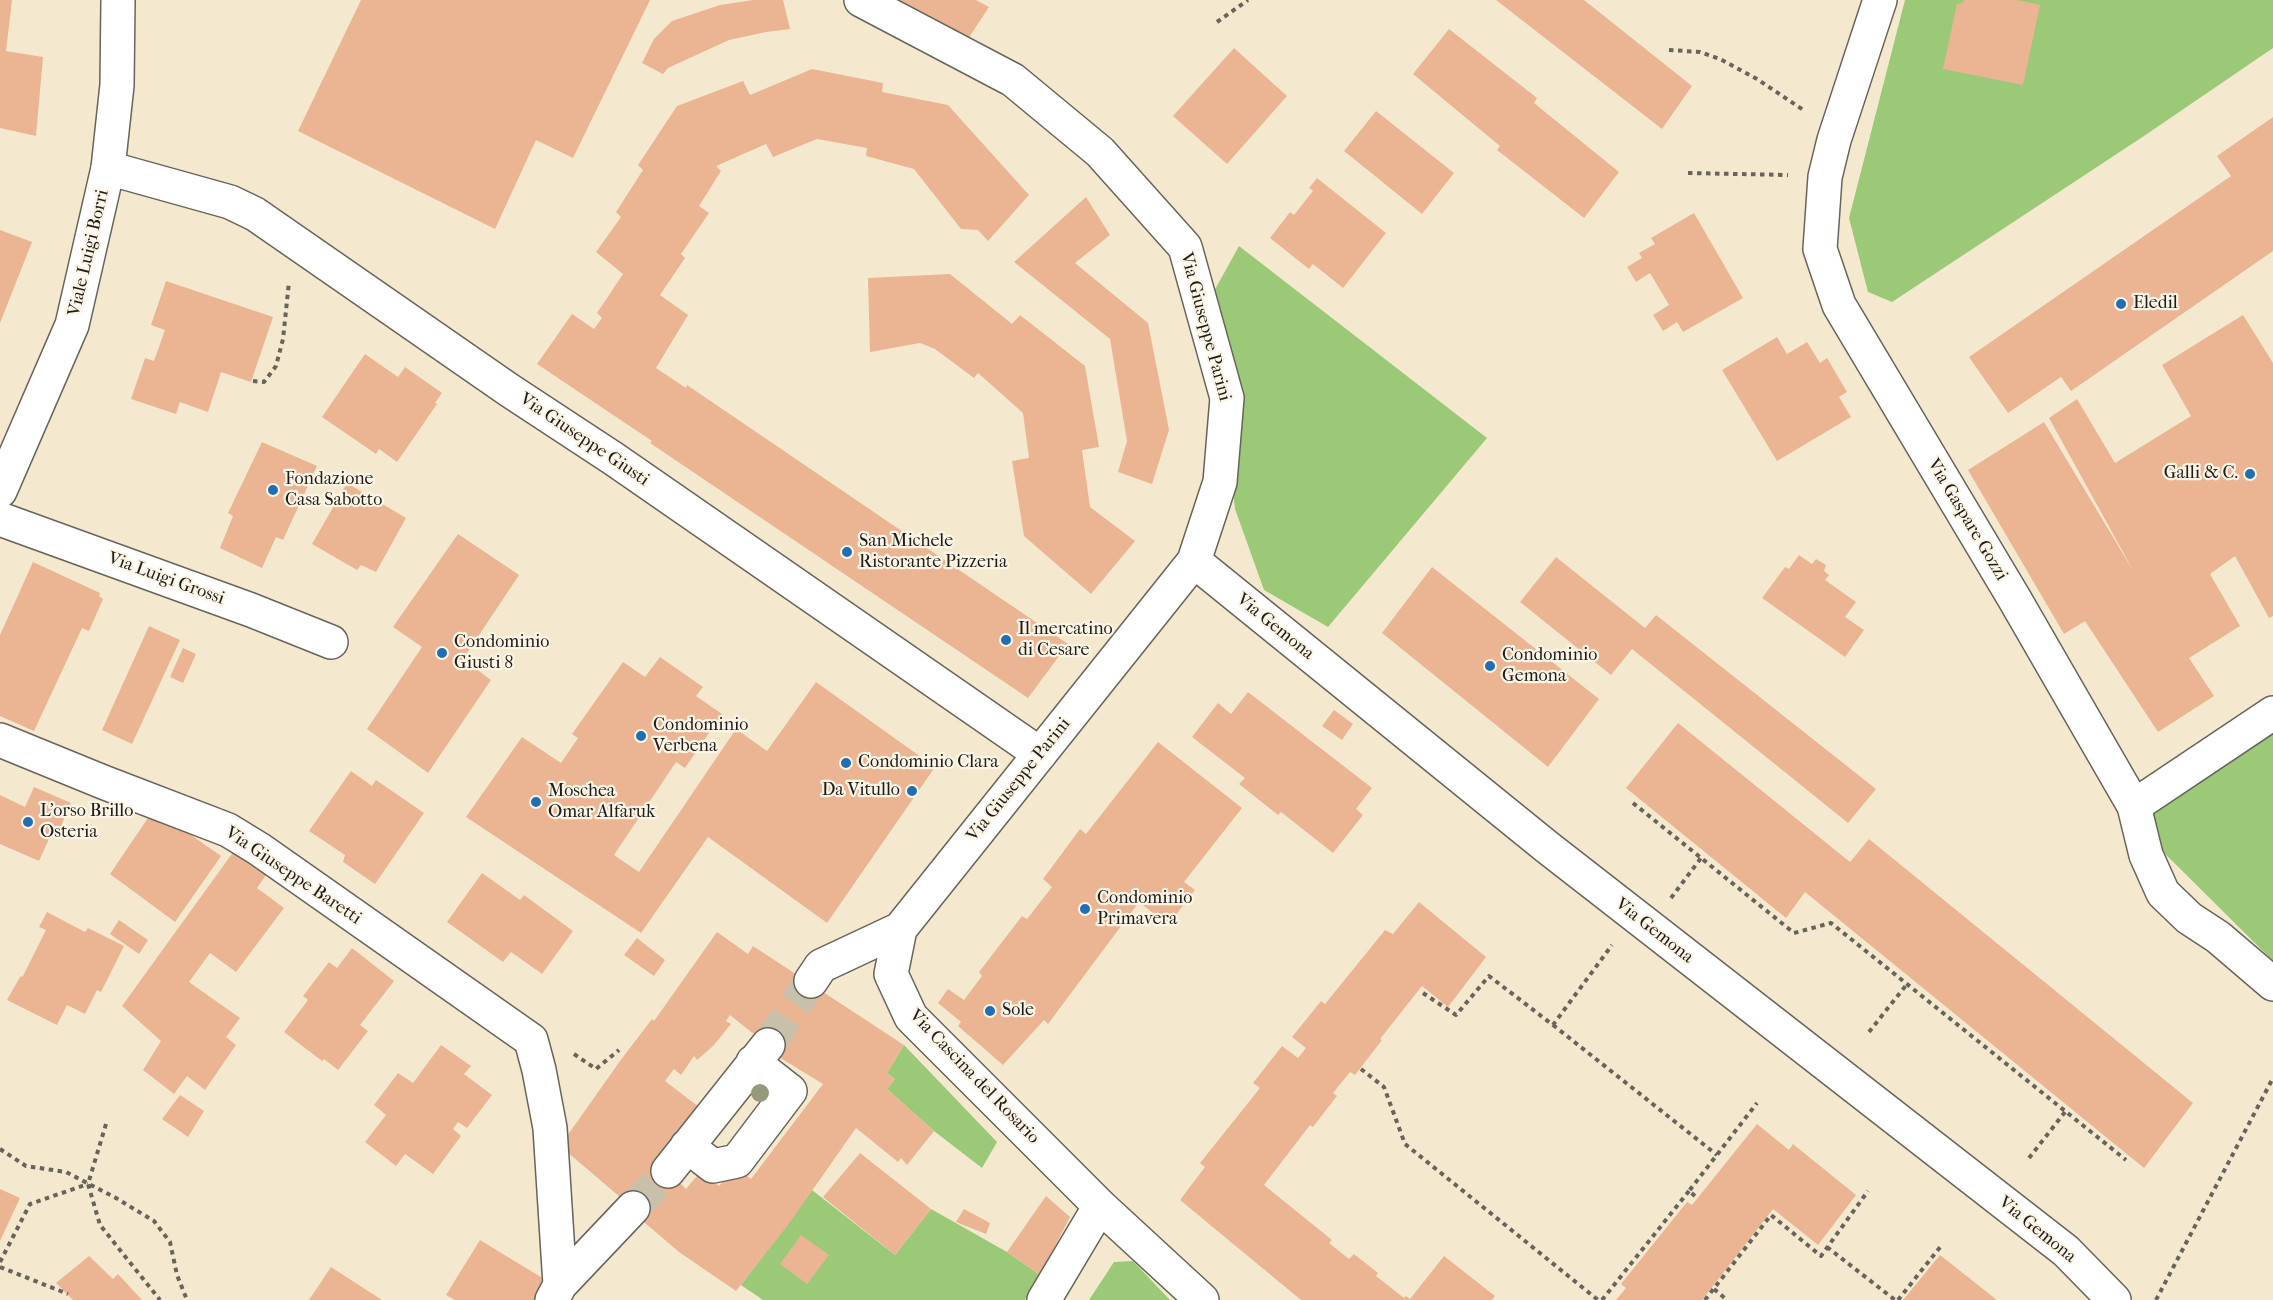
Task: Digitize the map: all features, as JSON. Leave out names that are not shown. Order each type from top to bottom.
[{"type":"street","name":"Viale Luigi Borri","points":[[0,491],[72,325],[108,168],[117,85],[118,0]]},
{"type":"street","name":"Via Giuseppe Parini","points":[[811,981],[821,966],[900,929],[1194,561],[1220,482],[1227,398],[1185,247],[1100,152],[1013,80],[861,0]]},
{"type":"street","name":"Via Gaspare Gozzi","points":[[1880,0],[1834,140],[1825,177],[1820,249],[1839,305],[2014,598],[2134,806],[2146,855],[2163,892],[2189,918],[2218,937],[2273,984]]},
{"type":"street","name":"Via Giuseppe Giusti","points":[[108,168],[230,202],[255,214],[1040,754]]},
{"type":"street","name":"Via Luigi Grossi","points":[[0,519],[251,610],[331,642]]},
{"type":"street","name":"Via Gemona","points":[[1194,561],[1547,847],[2066,1251],[2114,1300]]},
{"type":"street","points":[[2134,806],[2273,713]]},
{"type":"street","name":"Via Giuseppe Baretti","points":[[0,740],[228,830],[259,849],[531,1040]]},
{"type":"street","name":"Via Cascina del Rosario","points":[[900,929],[891,974],[911,1017],[1100,1206],[1202,1300]]},
{"type":"street","points":[[531,1040],[550,1128],[556,1292]]},
{"type":"street","points":[[760,1054],[790,1091],[737,1161],[713,1166],[677,1159],[760,1054]]},
{"type":"street","points":[[1044,1300],[1100,1206]]},
{"type":"street","points":[[556,1292],[633,1208]]},
{"type":"path","points":[[1217,22],[1248,0]]},
{"type":"path","points":[[1669,50],[1700,52],[1720,59],[1804,111],[1807,119]]},
{"type":"path","points":[[1688,173],[1825,177]]},
{"type":"path","points":[[253,381],[264,382],[276,366],[283,339],[291,272]]},
{"type":"path","points":[[1633,803],[1794,933],[1831,923],[2126,1160]]},
{"type":"path","points":[[1667,903],[1701,858]]},
{"type":"path","points":[[1553,1025],[1613,944]]},
{"type":"path","points":[[1423,993],[1456,1015],[1489,976],[1717,1155]]},
{"type":"path","points":[[1869,1032],[1907,984]]},
{"type":"path","points":[[531,1040],[570,1051],[596,1069],[619,1050]]},
{"type":"path","points":[[1361,1069],[1384,1087],[1405,1144],[1600,1300],[1757,1103]]},
{"type":"path","points":[[2156,1300],[2273,1078]]},
{"type":"path","points":[[2029,1158],[2065,1112]]},
{"type":"path","points":[[106,1124],[88,1184],[100,1225],[160,1300]]},
{"type":"path","points":[[0,1149],[26,1166],[66,1172],[154,1221],[170,1242],[177,1275],[187,1300]]},
{"type":"path","points":[[68,1294],[0,1264],[30,1204],[88,1184]]},
{"type":"path","points":[[1689,1191],[1695,1196]]},
{"type":"path","points":[[1705,1300],[1772,1215],[1821,1256],[1868,1191]]},
{"type":"path","points":[[1827,1247],[1897,1300],[1941,1246]]},
{"type":"path","points":[[1714,1289],[1727,1300]]},
{"type":"green space","points":[[1905,0],[2273,0],[2273,48],[1892,302],[1868,292],[1849,218]]},
{"type":"green space","points":[[1239,246],[1487,438],[1328,627],[1264,590],[1235,509],[1213,293]]},
{"type":"green space","points":[[2273,734],[2273,961],[2133,822]]},
{"type":"green space","points":[[904,1045],[997,1142],[982,1168],[934,1131],[887,1089],[895,1079],[887,1073]]},
{"type":"green space","points":[[812,1190],[895,1255],[931,1209],[1007,1252],[1040,1275],[1025,1300],[763,1300],[741,1285]]},
{"type":"green space","points":[[1133,1261],[1170,1300],[1089,1300],[1114,1262]]},
{"type":"building","points":[[0,0],[12,0],[6,51],[43,57],[36,136],[0,128]]},
{"type":"building","points":[[361,0],[650,0],[573,158],[536,140],[495,229],[298,131]]},
{"type":"building","points":[[753,0],[783,0],[790,29],[729,40],[668,68],[663,74],[642,63],[654,39],[672,21],[720,5]]},
{"type":"building","points":[[884,0],[976,0],[989,7],[966,42]]},
{"type":"building","points":[[1496,0],[1584,0],[1692,86],[1662,129]]},
{"type":"building","points":[[1964,0],[2017,0],[2040,5],[2023,85],[1943,69],[1957,4],[1963,3]]},
{"type":"building","points":[[1449,29],[1537,98],[1534,103],[1619,172],[1584,218],[1497,150],[1500,146],[1413,74]]},
{"type":"building","points":[[1234,48],[1287,96],[1227,164],[1173,116]]},
{"type":"building","points":[[812,69],[883,83],[882,92],[948,105],[1029,195],[988,241],[978,230],[961,229],[914,169],[866,156],[867,148],[817,139],[773,157],[766,144],[716,166],[721,171],[699,206],[709,213],[681,254],[685,258],[660,295],[688,315],[656,368],[686,388],[687,385],[1068,644],[1028,698],[537,364],[572,314],[594,329],[602,318],[597,313],[623,274],[596,252],[621,217],[616,212],[643,170],[638,165],[677,106],[743,81],[750,95]]},
{"type":"building","points":[[1376,111],[1454,173],[1422,214],[1344,151]]},
{"type":"building","name":"Eledil","points":[[2273,117],[2273,251],[2071,391],[2061,377],[2008,413],[1969,357],[2231,176],[2217,156]]},
{"type":"building","points":[[1317,178],[1386,233],[1343,288],[1313,264],[1309,269],[1270,238],[1290,212],[1294,215],[1313,191],[1309,188]]},
{"type":"building","points":[[1086,197],[1110,235],[1075,263],[1148,323],[1169,430],[1152,484],[1118,472],[1127,441],[1110,339],[1014,262]]},
{"type":"building","points":[[1694,213],[1743,298],[1683,332],[1677,322],[1663,331],[1653,315],[1669,305],[1650,273],[1636,282],[1627,267],[1642,258],[1639,253],[1655,244],[1651,238]]},
{"type":"building","points":[[0,230],[32,242],[0,323]]},
{"type":"building","points":[[950,274],[1012,324],[1020,315],[1085,366],[1099,447],[1082,450],[1090,507],[1135,541],[1091,594],[1024,536],[1012,461],[1029,458],[1023,413],[978,373],[974,378],[935,349],[920,343],[870,352],[868,278]]},
{"type":"building","points":[[166,281],[273,317],[251,382],[221,372],[208,412],[180,402],[176,414],[131,399],[145,358],[154,361],[165,330],[151,325]]},
{"type":"building","points":[[2243,315],[2273,363],[2273,616],[2269,618],[2235,556],[2210,574],[2240,626],[2189,658],[2214,696],[2158,732],[2085,621],[2064,634],[1968,470],[2044,422],[2134,572],[2049,418],[2077,399],[2115,463],[2191,416],[2162,365]]},
{"type":"building","points":[[1777,337],[1787,354],[1807,342],[1820,363],[1827,358],[1847,392],[1839,397],[1851,417],[1777,461],[1722,370]]},
{"type":"building","points":[[365,354],[398,377],[405,367],[442,393],[435,403],[437,404],[397,462],[379,449],[376,454],[322,417]]},
{"type":"building","name":"Fondazione Casa Sabotto","points":[[262,442],[317,466],[283,540],[276,537],[262,568],[220,548],[233,516],[228,513]]},
{"type":"building","points":[[347,483],[406,518],[376,572],[361,565],[357,570],[312,544]]},
{"type":"building","name":"Condominio Giusti 8","points":[[458,534],[519,575],[463,659],[491,680],[428,773],[367,729],[422,647],[393,627]]},
{"type":"building","points":[[1799,555],[1812,564],[1816,559],[1826,565],[1824,571],[1829,575],[1825,580],[1856,602],[1845,617],[1864,630],[1845,657],[1762,598],[1785,567],[1789,569]]},
{"type":"building","points":[[1556,557],[1645,628],[1656,615],[1876,789],[1848,823],[1632,649],[1611,675],[1520,602]]},
{"type":"building","points":[[33,562],[100,593],[99,596],[103,599],[89,631],[82,628],[34,731],[0,716],[0,635]]},
{"type":"building","name":"Condominio Gemona","points":[[1432,567],[1599,699],[1548,767],[1382,633]]},
{"type":"building","points":[[149,626],[180,640],[132,744],[102,730]]},
{"type":"building","points":[[183,648],[196,654],[183,683],[170,677]]},
{"type":"building","points":[[660,657],[703,687],[696,696],[722,714],[685,768],[676,762],[614,855],[639,872],[736,729],[767,751],[816,682],[935,767],[827,923],[708,837],[641,933],[466,817],[522,737],[561,763],[578,738],[572,734],[623,662],[645,677]]},
{"type":"building","points":[[1248,692],[1372,788],[1356,809],[1363,815],[1333,853],[1281,812],[1278,815],[1239,784],[1245,778],[1192,737],[1218,703],[1231,714]]},
{"type":"building","points":[[1334,710],[1353,724],[1342,740],[1322,726]]},
{"type":"building","points":[[1678,723],[1850,862],[1869,839],[2193,1103],[2144,1168],[1805,892],[1786,918],[1626,788]]},
{"type":"building","points":[[1158,742],[1242,808],[1184,882],[1195,890],[1168,925],[1139,902],[1048,1024],[1044,1020],[1003,1065],[958,1026],[961,1022],[938,1003],[948,989],[964,1000],[982,976],[979,972],[1022,916],[1027,919],[1052,887],[1043,879],[1080,829],[1086,834]]},
{"type":"building","points":[[351,771],[372,786],[376,780],[424,813],[375,884],[343,862],[345,855],[309,831]]},
{"type":"building","points":[[34,787],[71,803],[58,833],[52,832],[39,861],[0,844],[0,795],[25,807]]},
{"type":"building","points":[[154,809],[221,856],[175,922],[110,874]]},
{"type":"building","points":[[239,844],[271,868],[257,888],[284,908],[236,972],[210,953],[189,982],[240,1018],[226,1037],[236,1045],[205,1090],[187,1076],[174,1094],[143,1070],[161,1041],[122,1006]]},
{"type":"building","points":[[482,873],[520,900],[524,895],[573,931],[542,974],[511,952],[503,962],[447,922]]},
{"type":"building","points":[[1419,902],[1486,957],[1448,1007],[1422,986],[1355,1075],[1350,1072],[1333,1093],[1337,1096],[1313,1127],[1310,1125],[1264,1185],[1332,1240],[1329,1243],[1349,1259],[1354,1254],[1378,1273],[1376,1276],[1404,1298],[1406,1296],[1410,1299],[1444,1256],[1495,1296],[1492,1300],[1301,1300],[1180,1200],[1205,1167],[1200,1163],[1260,1088],[1253,1083],[1282,1046],[1298,1058],[1306,1048],[1292,1037],[1321,1001],[1325,1004],[1385,930],[1393,934]]},
{"type":"building","points":[[47,912],[85,932],[88,928],[124,946],[101,992],[97,990],[85,1014],[67,1005],[57,1025],[7,1000],[20,977],[23,976],[46,930],[39,927]]},
{"type":"building","points":[[119,920],[148,940],[139,954],[110,934]]},
{"type":"building","points":[[717,932],[748,954],[753,946],[904,1045],[887,1073],[895,1079],[887,1089],[934,1131],[907,1165],[901,1158],[898,1162],[856,1128],[788,1225],[736,1291],[679,1252],[638,1217],[633,1208],[560,1146],[620,1061],[652,1019],[654,1021]],"holes":[[[730,1015],[760,1037],[782,1059],[823,1084],[751,1179],[736,1168],[719,1186],[700,1172],[686,1189],[659,1162],[699,1107],[665,1081],[674,1069],[681,1075],[694,1056],[697,1060],[713,1046],[731,1024],[726,1021]]]},
{"type":"building","points":[[637,938],[665,960],[654,976],[624,955]]},
{"type":"building","points":[[352,948],[394,981],[360,1025],[368,1031],[338,1070],[324,1059],[322,1061],[284,1032],[308,1000],[303,996],[329,962],[337,968]]},
{"type":"building","points":[[441,1045],[471,1066],[464,1074],[492,1095],[467,1128],[458,1122],[453,1129],[461,1136],[433,1174],[405,1154],[396,1166],[365,1142],[386,1115],[374,1105],[398,1073],[413,1083]]},
{"type":"building","points":[[180,1095],[204,1111],[188,1137],[162,1119]]},
{"type":"building","points":[[1757,1124],[1789,1150],[1793,1144],[1856,1195],[1818,1245],[1773,1209],[1702,1300],[1616,1300],[1626,1288],[1621,1284],[1687,1202],[1692,1205]]},
{"type":"building","points":[[860,1153],[931,1209],[895,1255],[823,1197]]},
{"type":"building","points":[[0,1189],[20,1198],[0,1241]]},
{"type":"building","points":[[1046,1196],[1070,1217],[1040,1275],[1007,1252]]},
{"type":"building","points":[[964,1209],[990,1223],[986,1234],[956,1222]]},
{"type":"building","points":[[801,1235],[829,1255],[807,1284],[780,1264]]},
{"type":"building","points":[[480,1240],[549,1282],[540,1300],[455,1300],[446,1295]]},
{"type":"building","points":[[1940,1255],[1997,1300],[1903,1300]]},
{"type":"building","points":[[89,1256],[113,1279],[118,1274],[142,1300],[73,1300],[56,1283]]},
{"type":"building","points":[[331,1267],[382,1300],[309,1300]]},
{"type":"tunnel","points":[[768,1045],[811,981]]},
{"type":"tunnel","points":[[633,1208],[668,1171]]},
{"type":"place","name":"Eledil","points":[[2121,304]]},
{"type":"place","name":"Galli & C.","points":[[2250,474]]},
{"type":"place","name":"Fondazione Casa Sabotto","points":[[273,490]]},
{"type":"place","name":"San Michele Ristorante Pizzeria","points":[[847,552]]},
{"type":"place","name":"Il mercatino di Cesare","points":[[1006,640]]},
{"type":"place","name":"Condominio Giusti 8","points":[[442,653]]},
{"type":"place","name":"Condominio Gemona","points":[[1490,666]]},
{"type":"place","name":"Condominio Verbena","points":[[641,736]]},
{"type":"place","name":"Condominio Clara","points":[[846,763]]},
{"type":"place","name":"Da Vitullo","points":[[912,791]]},
{"type":"place","name":"Moschea Omar Alfaruk","points":[[536,802]]},
{"type":"place","name":"L'orso Brillo Osteria","points":[[28,822]]},
{"type":"place","name":"Condominio Primavera","points":[[1085,909]]},
{"type":"place","name":"Sole","points":[[990,1011]]}]
